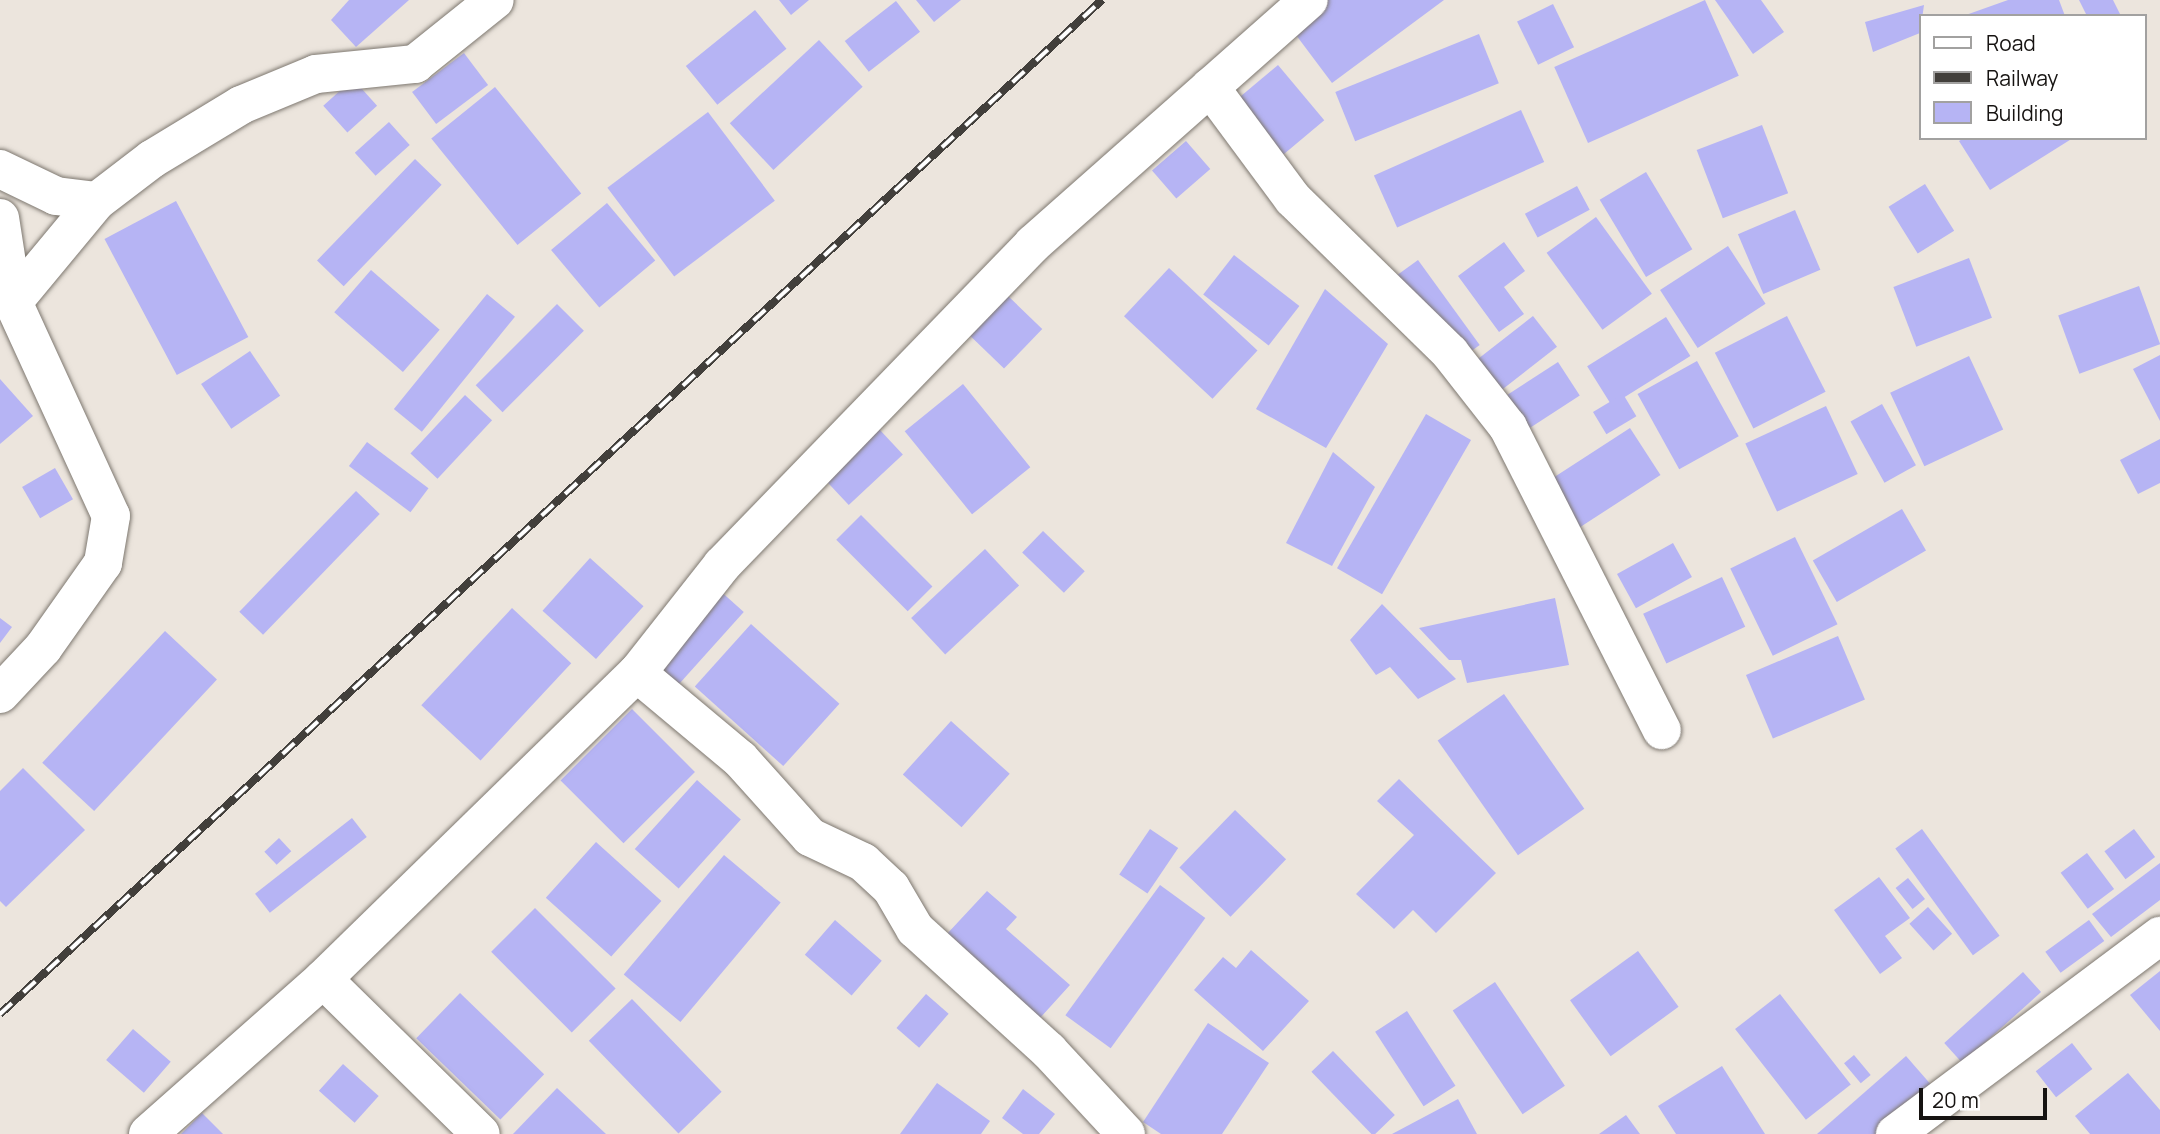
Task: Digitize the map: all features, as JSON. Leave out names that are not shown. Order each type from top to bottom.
[{"type":"street","points":[[13,302],[97,201],[152,159],[241,105],[316,74],[415,64],[495,0]]},
{"type":"street","points":[[148,1134],[323,979],[637,673],[722,565],[880,398],[1033,244],[1309,0]]},
{"type":"street","points":[[1210,87],[1293,199],[1450,353],[1508,428],[1661,730]]},
{"type":"street","points":[[0,169],[56,197],[97,201]]},
{"type":"street","points":[[0,218],[13,302],[111,516],[103,564],[43,648],[0,694]]},
{"type":"street","points":[[637,673],[740,759],[810,837],[863,862],[891,888],[915,929],[1049,1051],[1126,1134]]},
{"type":"street","points":[[1895,1134],[2160,936]]},
{"type":"street","points":[[323,979],[481,1134]]},
{"type":"building","points":[[349,0],[409,0],[356,47],[331,20]]},
{"type":"building","points":[[779,0],[809,0],[791,15]]},
{"type":"building","points":[[916,0],[961,0],[934,22]]},
{"type":"building","points":[[1327,0],[1444,0],[1332,83],[1290,27]]},
{"type":"building","points":[[1705,0],[1739,76],[1588,143],[1554,67]]},
{"type":"building","points":[[1715,0],[1761,0],[1784,32],[1753,54]]},
{"type":"building","points":[[2008,0],[2059,0],[2064,14],[1969,14]]},
{"type":"building","points":[[2079,0],[2113,0],[2120,14],[2086,14]]},
{"type":"building","points":[[896,1],[920,32],[869,72],[845,41]]},
{"type":"building","points":[[1553,4],[1574,47],[1538,65],[1517,22]]},
{"type":"building","points":[[1924,5],[1923,14],[1918,14],[1918,34],[1873,52],[1865,22]]},
{"type":"building","points":[[755,10],[786,49],[717,105],[686,66]]},
{"type":"building","points":[[1479,34],[1499,83],[1355,141],[1335,92]]},
{"type":"building","points":[[819,40],[863,87],[773,170],[730,123]]},
{"type":"building","points":[[464,53],[488,85],[436,124],[412,92]]},
{"type":"building","points":[[1278,65],[1324,120],[1269,166],[1223,111]]},
{"type":"building","points":[[353,79],[377,106],[347,133],[323,106]]},
{"type":"building","points":[[495,87],[581,193],[517,245],[431,139]]},
{"type":"building","points":[[1521,110],[1544,162],[1397,228],[1374,175]]},
{"type":"building","points":[[708,112],[775,201],[674,276],[607,188]]},
{"type":"building","points":[[389,122],[410,145],[376,176],[355,153]]},
{"type":"building","points":[[1762,125],[1788,193],[1723,218],[1697,150]]},
{"type":"building","points":[[1961,140],[2070,140],[1990,190]]},
{"type":"building","points":[[1186,141],[1210,169],[1176,198],[1152,171]]},
{"type":"building","points":[[415,159],[442,185],[344,286],[317,260]]},
{"type":"building","points":[[1646,172],[1692,249],[1646,277],[1600,200]]},
{"type":"building","points":[[1925,184],[1954,231],[1918,253],[1889,207]]},
{"type":"building","points":[[1577,186],[1590,210],[1538,238],[1525,214]]},
{"type":"building","points":[[176,201],[248,337],[177,375],[104,239]]},
{"type":"building","points":[[607,203],[655,260],[599,307],[551,250]]},
{"type":"building","points":[[1795,210],[1820,270],[1763,294],[1738,234]]},
{"type":"building","points":[[1596,217],[1652,294],[1602,330],[1547,253]]},
{"type":"building","points":[[1504,242],[1525,271],[1504,287],[1524,314],[1499,332],[1458,276]]},
{"type":"building","points":[[1728,246],[1766,304],[1698,348],[1660,290]]},
{"type":"building","points":[[1234,255],[1299,306],[1269,346],[1203,294]]},
{"type":"building","points":[[1969,258],[1992,318],[1916,347],[1893,287]]},
{"type":"building","points":[[1418,260],[1480,345],[1459,360],[1397,275]]},
{"type":"building","points":[[1169,268],[1257,351],[1212,399],[1124,316]]},
{"type":"building","points":[[371,270],[440,330],[403,372],[334,312]]},
{"type":"building","points":[[2139,286],[2160,344],[2079,374],[2058,315]]},
{"type":"building","points":[[1325,289],[1388,344],[1326,448],[1256,409]]},
{"type":"building","points":[[487,294],[515,317],[422,432],[394,409]]},
{"type":"building","points":[[1007,295],[1042,329],[1004,369],[969,335]]},
{"type":"building","points":[[557,304],[584,331],[503,412],[476,385]]},
{"type":"building","points":[[1533,316],[1557,347],[1487,402],[1463,371]]},
{"type":"building","points":[[1787,316],[1826,392],[1753,429],[1715,353]]},
{"type":"building","points":[[1666,317],[1690,356],[1612,405],[1587,366]]},
{"type":"building","points":[[250,351],[280,396],[231,429],[201,384]]},
{"type":"building","points":[[2160,355],[2160,421],[2133,369]]},
{"type":"building","points":[[1969,356],[2003,429],[1924,466],[1890,393]]},
{"type":"building","points":[[1697,361],[1739,436],[1679,469],[1638,394]]},
{"type":"building","points":[[1558,362],[1580,396],[1514,439],[1492,405]]},
{"type":"building","points":[[0,379],[33,416],[0,444]]},
{"type":"building","points":[[963,384],[1030,467],[972,514],[905,431]]},
{"type":"building","points":[[1623,394],[1636,416],[1606,434],[1593,412]]},
{"type":"building","points":[[465,395],[492,420],[438,479],[410,454]]},
{"type":"building","points":[[1882,404],[1916,465],[1884,483],[1851,421]]},
{"type":"building","points":[[1826,406],[1858,474],[1777,512],[1745,444]]},
{"type":"building","points":[[1426,414],[1471,440],[1382,594],[1337,568]]},
{"type":"building","points":[[1630,428],[1660,475],[1579,528],[1549,481]]},
{"type":"building","points":[[879,429],[903,455],[849,505],[825,479]]},
{"type":"building","points":[[2160,439],[2160,483],[2138,494],[2120,460]]},
{"type":"building","points":[[367,442],[428,488],[410,512],[349,466]]},
{"type":"building","points":[[1333,452],[1375,487],[1332,566],[1286,543]]},
{"type":"building","points":[[55,468],[73,499],[40,518],[22,487]]},
{"type":"building","points":[[356,491],[380,514],[263,635],[239,612]]},
{"type":"building","points":[[1902,509],[1926,551],[1837,602],[1813,560]]},
{"type":"building","points":[[861,515],[932,586],[908,611],[836,540]]},
{"type":"building","points":[[1043,531],[1085,571],[1064,593],[1022,553]]},
{"type":"building","points":[[1795,537],[1838,624],[1773,656],[1730,569]]},
{"type":"building","points":[[1673,543],[1692,577],[1636,608],[1617,574]]},
{"type":"building","points":[[985,549],[1019,586],[945,654],[911,618]]},
{"type":"building","points":[[590,558],[644,606],[596,659],[542,611]]},
{"type":"building","points":[[1722,577],[1745,627],[1666,664],[1643,614]]},
{"type":"building","points":[[717,588],[744,612],[678,685],[651,661]]},
{"type":"building","points":[[1555,598],[1569,665],[1467,683],[1461,660],[1449,660],[1419,628]]},
{"type":"building","points":[[1382,604],[1456,679],[1418,699],[1390,667],[1376,675],[1350,640]]},
{"type":"building","points":[[512,608],[571,663],[481,761],[421,705]]},
{"type":"building","points":[[0,618],[12,627],[0,643]]},
{"type":"building","points":[[751,624],[839,704],[783,766],[695,686]]},
{"type":"building","points":[[165,631],[217,679],[94,811],[42,763]]},
{"type":"building","points":[[1838,636],[1865,700],[1773,739],[1746,675]]},
{"type":"building","points":[[1504,694],[1584,809],[1518,855],[1438,740]]},
{"type":"building","points":[[632,709],[695,772],[624,843],[561,780]]},
{"type":"building","points":[[951,721],[1010,774],[962,827],[903,775]]},
{"type":"building","points":[[23,768],[85,830],[6,907],[0,901],[0,791]]},
{"type":"building","points":[[1399,779],[1496,873],[1436,933],[1413,910],[1394,929],[1356,894],[1414,835],[1377,801]]},
{"type":"building","points":[[697,780],[741,819],[679,889],[635,849]]},
{"type":"building","points":[[1235,810],[1286,859],[1231,917],[1179,868]]},
{"type":"building","points":[[352,818],[367,837],[270,913],[255,894]]},
{"type":"building","points":[[1150,829],[1178,848],[1147,894],[1119,875]]},
{"type":"building","points":[[1922,829],[2000,936],[1973,955],[1895,848]]},
{"type":"building","points":[[2134,829],[2155,857],[2126,879],[2104,851]]},
{"type":"building","points":[[279,838],[291,851],[277,865],[264,852]]},
{"type":"building","points":[[596,842],[661,901],[611,957],[546,898]]},
{"type":"building","points":[[2087,853],[2114,889],[2088,909],[2061,873]]},
{"type":"building","points":[[724,855],[781,903],[680,1022],[624,975]]},
{"type":"building","points":[[2160,863],[2160,900],[2111,937],[2092,914]]},
{"type":"building","points":[[1879,877],[1910,918],[1885,936],[1902,958],[1880,974],[1834,910]]},
{"type":"building","points":[[1908,878],[1925,899],[1913,909],[1896,888]]},
{"type":"building","points":[[1160,885],[1205,918],[1111,1048],[1065,1015]]},
{"type":"building","points":[[987,891],[1017,917],[1006,929],[1070,985],[1040,1018],[946,935]]},
{"type":"building","points":[[1928,907],[1952,934],[1934,950],[1909,924]]},
{"type":"building","points":[[535,908],[616,989],[572,1032],[491,952]]},
{"type":"building","points":[[835,920],[882,961],[852,995],[805,955]]},
{"type":"building","points":[[2089,920],[2104,941],[2061,973],[2045,952]]},
{"type":"building","points":[[1251,950],[1309,1001],[1263,1051],[1194,990],[1223,957],[1236,968]]},
{"type":"building","points":[[1638,951],[1679,1007],[1611,1056],[1570,1000]]},
{"type":"building","points":[[2160,971],[2160,1031],[2130,995]]},
{"type":"building","points":[[2023,972],[2041,992],[1962,1063],[1944,1043]]},
{"type":"building","points":[[1495,982],[1565,1086],[1523,1114],[1453,1011]]},
{"type":"building","points":[[460,993],[544,1074],[500,1120],[416,1038]]},
{"type":"building","points":[[926,994],[949,1014],[919,1048],[896,1028]]},
{"type":"building","points":[[1780,994],[1851,1085],[1806,1120],[1735,1029]]},
{"type":"building","points":[[632,999],[722,1092],[678,1133],[589,1041]]},
{"type":"building","points":[[1407,1011],[1455,1086],[1424,1106],[1375,1032]]},
{"type":"building","points":[[1208,1023],[1269,1063],[1222,1134],[1161,1134],[1143,1122]]},
{"type":"building","points":[[133,1029],[171,1062],[144,1093],[106,1060]]},
{"type":"building","points":[[2072,1043],[2092,1069],[2056,1097],[2036,1071]]},
{"type":"building","points":[[1333,1051],[1395,1115],[1375,1134],[1371,1134],[1311,1072]]},
{"type":"building","points":[[1854,1055],[1871,1075],[1861,1083],[1844,1063]]},
{"type":"building","points":[[1906,1056],[1933,1087],[1879,1134],[1817,1134]]},
{"type":"building","points":[[343,1064],[379,1096],[355,1123],[319,1091]]},
{"type":"building","points":[[1722,1066],[1765,1134],[1676,1134],[1658,1106]]},
{"type":"building","points":[[2128,1073],[2160,1110],[2160,1134],[2090,1134],[2075,1116]]},
{"type":"building","points":[[937,1083],[990,1121],[981,1134],[900,1134]]},
{"type":"building","points":[[557,1088],[606,1134],[513,1134]]},
{"type":"building","points":[[1023,1089],[1055,1114],[1039,1134],[1023,1134],[1002,1118]]},
{"type":"building","points":[[1458,1099],[1477,1134],[1392,1134]]},
{"type":"building","points":[[202,1113],[223,1134],[181,1134]]},
{"type":"building","points":[[1626,1115],[1640,1134],[1599,1134]]},
{"type":"railway","points":[[0,1014],[1102,0]]}]
